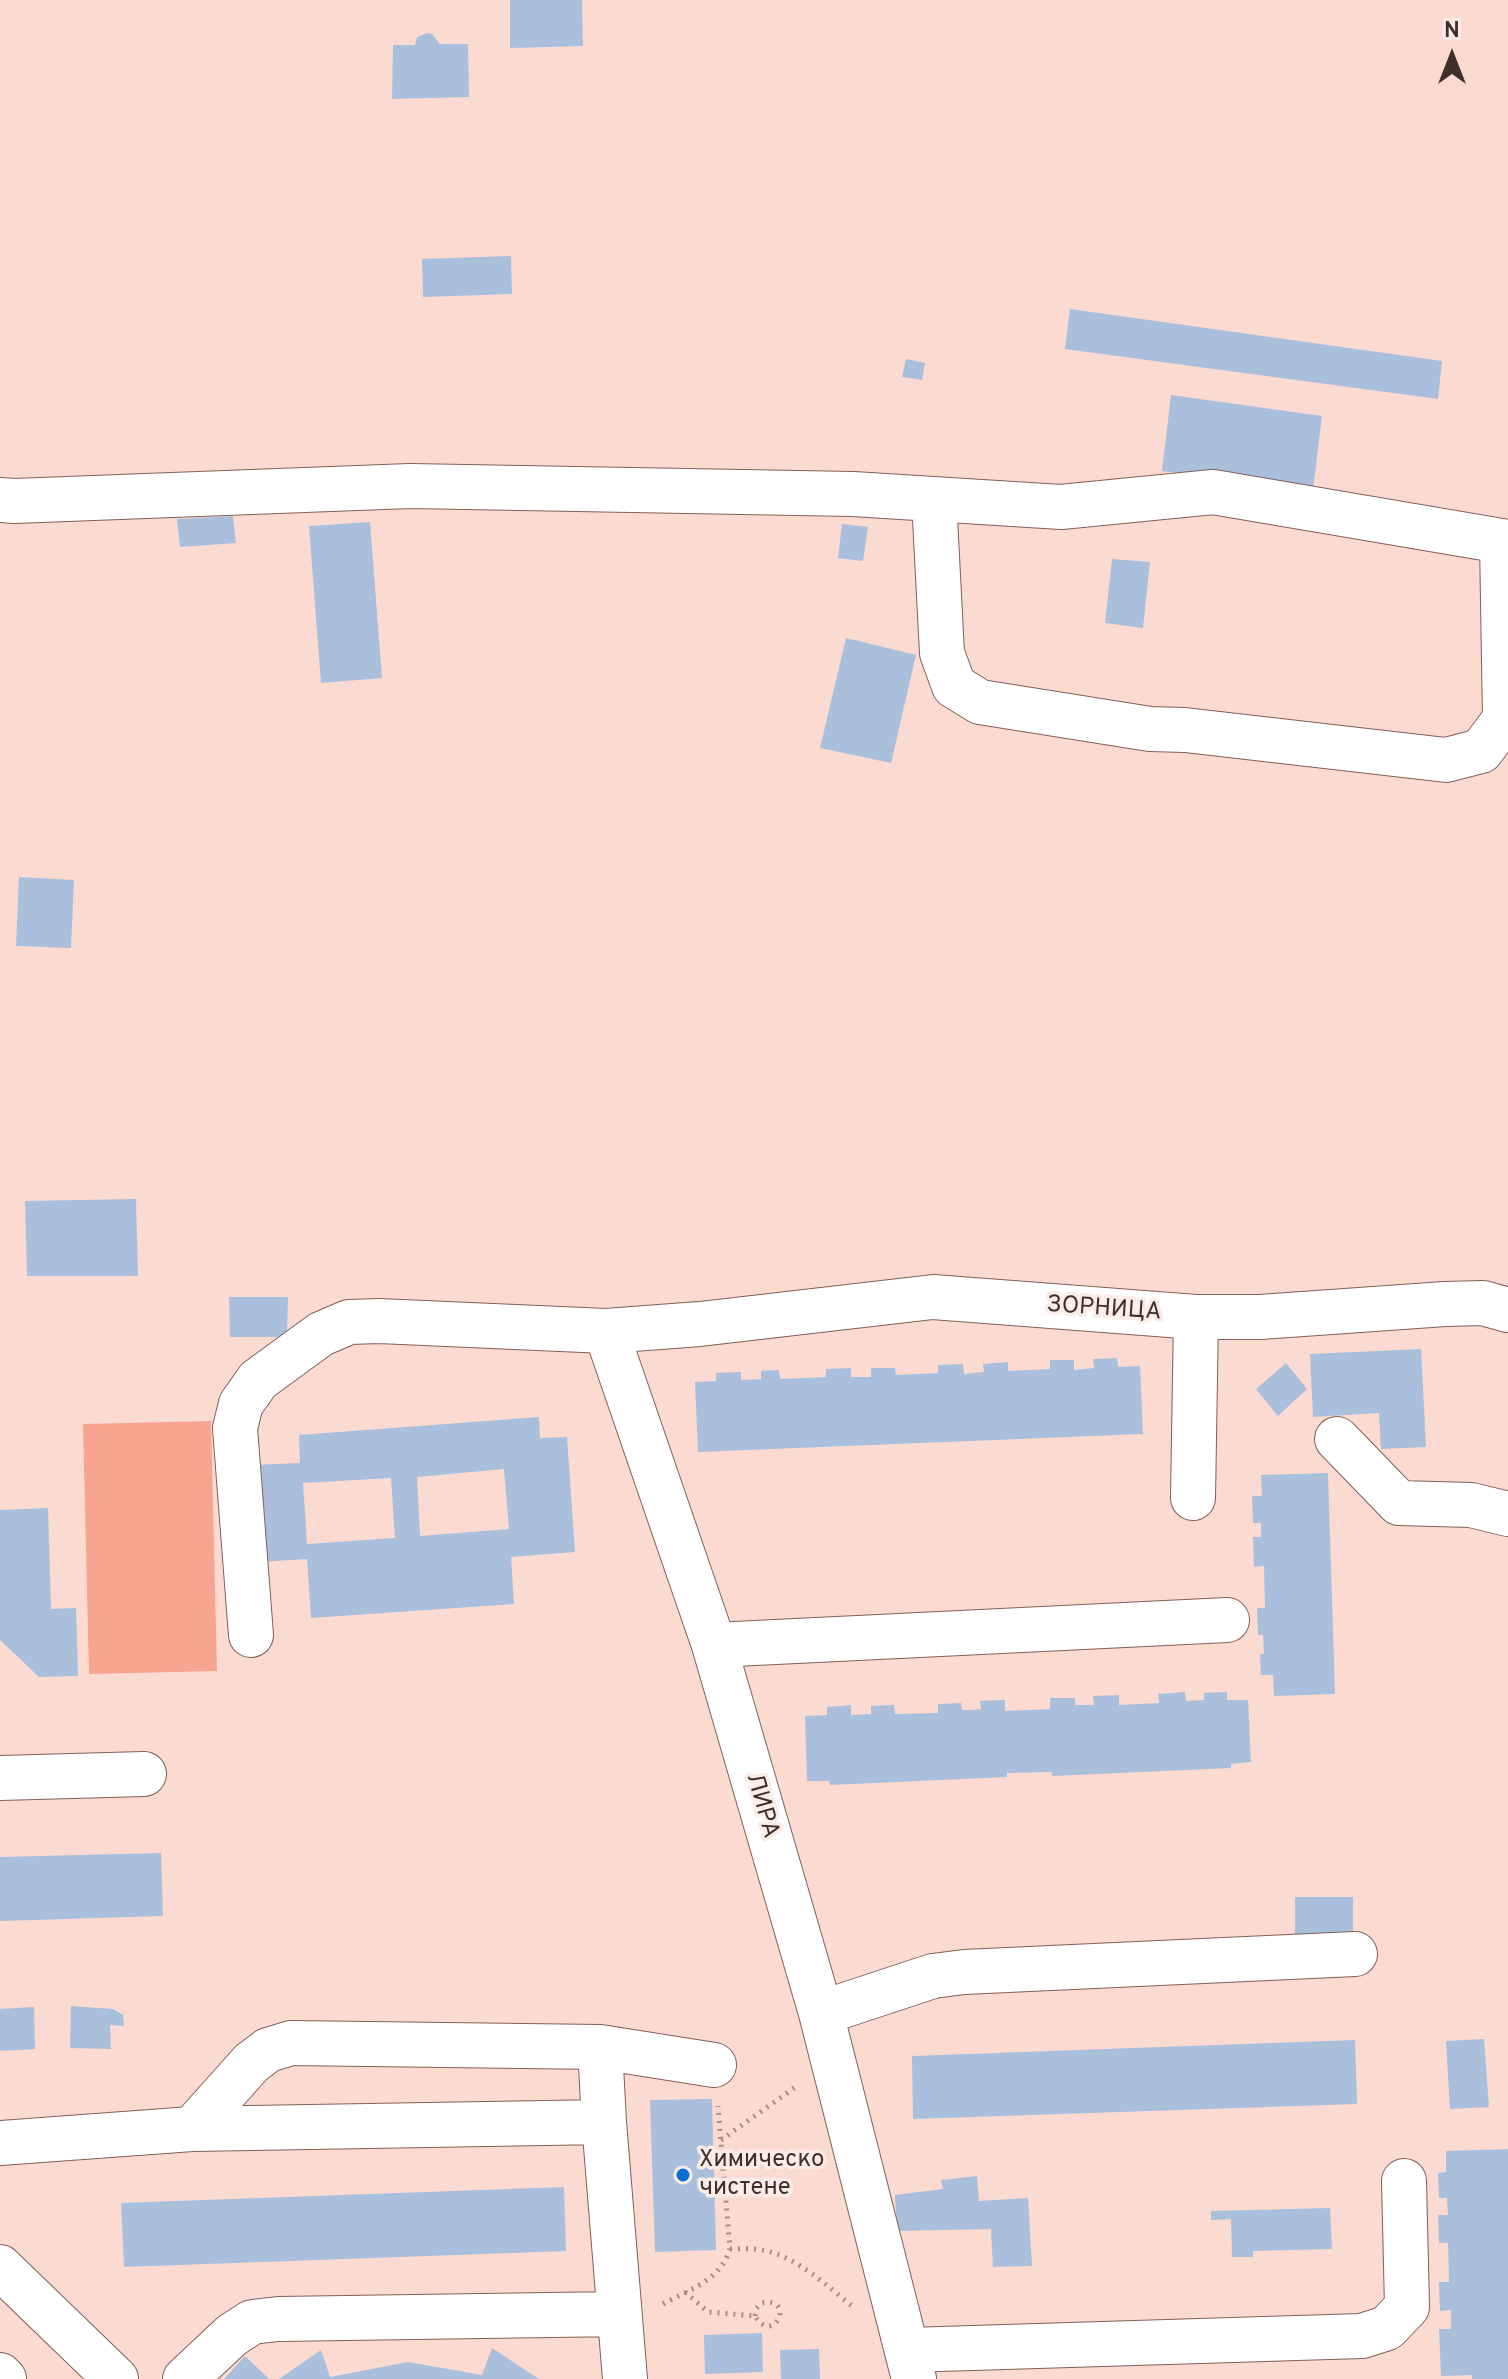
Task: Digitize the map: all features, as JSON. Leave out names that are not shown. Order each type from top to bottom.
[{"type":"street","points":[[0,500],[410,486],[853,494],[934,499],[1061,507],[1213,492],[1505,542],[1505,719],[1481,751],[1446,760],[1185,730],[1150,729],[980,702],[954,686],[942,653],[934,499]]},
{"type":"street","name":"ЗОРНИЦА","points":[[606,1331],[700,1324],[933,1297],[1196,1317],[1260,1317],[1483,1303],[1508,1310]]},
{"type":"street","points":[[1193,1498],[1196,1317]]},
{"type":"street","points":[[251,1635],[235,1428],[241,1404],[258,1380],[321,1334],[349,1322],[606,1331]]},
{"type":"street","name":"ЛИРА","points":[[606,1331],[714,1645],[821,2013],[911,2364]]},
{"type":"street","points":[[1337,1439],[1399,1503],[1471,1505],[1508,1514]]},
{"type":"street","points":[[714,1645],[1227,1620]]},
{"type":"street","points":[[0,1778],[144,1774]]},
{"type":"street","points":[[821,2013],[933,1976],[964,1972],[1355,1954]]},
{"type":"street","points":[[192,2129],[251,2063],[268,2050],[291,2043],[600,2047],[714,2065]]},
{"type":"street","points":[[600,2047],[625,2379]]},
{"type":"street","points":[[0,2143],[192,2129],[604,2122]]},
{"type":"street","points":[[911,2364],[1362,2336],[1387,2328],[1407,2307],[1404,2181]]},
{"type":"street","points":[[0,2267],[116,2379]]},
{"type":"street","points":[[185,2379],[232,2335],[252,2322],[278,2319],[619,2314]]},
{"type":"street","points":[[0,2375],[4,2379]]},
{"type":"path","points":[[721,2140],[833,2058]]},
{"type":"path","points":[[619,2314],[658,2307],[717,2274],[726,2263],[730,2249],[714,2065]]},
{"type":"path","points":[[730,2249],[761,2250],[780,2255],[814,2276],[911,2364]]},
{"type":"path","points":[[685,2292],[708,2312],[755,2316],[767,2327],[780,2318],[780,2311],[776,2304],[769,2301],[761,2303],[755,2316]]},
{"type":"shaded area","points":[[211,1421],[217,1671],[89,1674],[83,1424]]},
{"type":"building","points":[[510,0],[582,0],[583,46],[510,48]]},
{"type":"building","points":[[432,34],[440,44],[468,44],[469,97],[392,99],[393,45],[415,45],[417,37]]},
{"type":"building","points":[[511,256],[512,294],[423,297],[422,259]]},
{"type":"building","points":[[1070,309],[1442,361],[1438,399],[1065,349]]},
{"type":"building","points":[[906,359],[925,363],[922,380],[902,377]]},
{"type":"building","points":[[1171,395],[1322,416],[1313,490],[1162,471]]},
{"type":"building","points":[[233,516],[236,543],[180,547],[177,519]]},
{"type":"building","points":[[370,522],[382,678],[321,683],[309,526]]},
{"type":"building","points":[[842,524],[868,527],[863,561],[838,558]]},
{"type":"building","points":[[1112,559],[1150,562],[1143,628],[1105,623]]},
{"type":"building","points":[[846,638],[916,655],[891,763],[820,748]]},
{"type":"building","points":[[19,877],[74,880],[71,948],[16,946]]},
{"type":"building","points":[[136,1199],[138,1276],[27,1276],[25,1201]]},
{"type":"building","points":[[229,1297],[288,1297],[287,1337],[230,1337]]},
{"type":"building","points":[[1421,1349],[1426,1447],[1381,1449],[1379,1413],[1313,1417],[1310,1354]]},
{"type":"building","points":[[1117,1358],[1118,1367],[1140,1366],[1143,1434],[698,1452],[695,1382],[716,1381],[716,1373],[741,1372],[741,1380],[761,1379],[761,1371],[779,1370],[780,1379],[826,1377],[826,1369],[851,1368],[851,1377],[871,1377],[871,1368],[895,1368],[896,1375],[938,1373],[938,1365],[963,1364],[964,1374],[984,1372],[983,1364],[1008,1362],[1008,1371],[1050,1369],[1050,1360],[1074,1360],[1074,1370],[1094,1368],[1093,1359]]},
{"type":"building","points":[[1286,1363],[1307,1389],[1278,1416],[1256,1389]]},
{"type":"building","points":[[539,1417],[540,1438],[567,1437],[575,1552],[511,1557],[514,1604],[311,1618],[307,1559],[259,1562],[253,1465],[300,1463],[299,1435]],"holes":[[[504,1469],[509,1529],[420,1536],[417,1477]],[[391,1478],[395,1538],[307,1544],[303,1483]]]},
{"type":"building","points":[[1328,1473],[1335,1694],[1274,1696],[1273,1675],[1261,1675],[1263,1635],[1258,1635],[1257,1608],[1265,1608],[1264,1566],[1254,1567],[1253,1537],[1261,1537],[1261,1523],[1253,1523],[1252,1496],[1262,1496],[1261,1475]]},
{"type":"building","points":[[48,1508],[51,1609],[76,1608],[78,1676],[39,1677],[0,1640],[0,1510]]},
{"type":"building","points":[[1185,1692],[1186,1701],[1204,1700],[1204,1693],[1227,1692],[1227,1700],[1248,1700],[1251,1762],[1231,1764],[1231,1768],[1052,1776],[1052,1772],[1007,1773],[1007,1777],[830,1785],[829,1781],[807,1781],[805,1716],[827,1715],[827,1707],[851,1705],[851,1715],[871,1714],[871,1706],[894,1705],[895,1714],[938,1713],[938,1704],[961,1703],[962,1710],[972,1710],[981,1709],[980,1701],[1005,1700],[1005,1711],[1050,1709],[1050,1698],[1075,1698],[1075,1705],[1094,1705],[1093,1696],[1119,1695],[1119,1705],[1159,1703],[1158,1694]]},
{"type":"building","points":[[161,1853],[163,1916],[0,1921],[0,1857]]},
{"type":"building","points":[[1295,1897],[1353,1897],[1353,1936],[1295,1937]]},
{"type":"building","points":[[71,2006],[113,2009],[123,2015],[124,2026],[110,2025],[111,2049],[70,2048]]},
{"type":"building","points":[[34,2007],[35,2049],[0,2051],[0,2009]]},
{"type":"building","points":[[1484,2039],[1489,2107],[1450,2109],[1446,2041]]},
{"type":"building","points":[[1355,2040],[1357,2104],[913,2119],[912,2056]]},
{"type":"building","name":"Химическо чистене","points":[[712,2099],[716,2250],[655,2252],[650,2100]]},
{"type":"building","points":[[1508,2149],[1508,2379],[1441,2376],[1439,2329],[1451,2329],[1451,2310],[1440,2311],[1439,2282],[1449,2282],[1448,2243],[1439,2243],[1438,2215],[1448,2215],[1447,2198],[1439,2198],[1438,2173],[1446,2172],[1446,2151]]},
{"type":"building","points":[[977,2176],[979,2201],[1028,2198],[1032,2266],[993,2267],[991,2229],[897,2231],[895,2195],[943,2189],[941,2180]]},
{"type":"building","points":[[564,2187],[566,2251],[124,2267],[121,2203]]},
{"type":"building","points":[[1330,2208],[1332,2249],[1253,2251],[1253,2257],[1232,2257],[1231,2219],[1211,2220],[1211,2211]]},
{"type":"building","points":[[762,2333],[763,2372],[705,2374],[704,2335]]},
{"type":"building","points":[[492,2348],[539,2379],[279,2379],[321,2350],[330,2377],[408,2362],[482,2375]]},
{"type":"building","points":[[819,2349],[820,2379],[781,2379],[780,2350]]},
{"type":"building","points":[[245,2356],[269,2379],[224,2379]]},
{"type":"place","name":"Химическо чистене","points":[[683,2175]]}]
